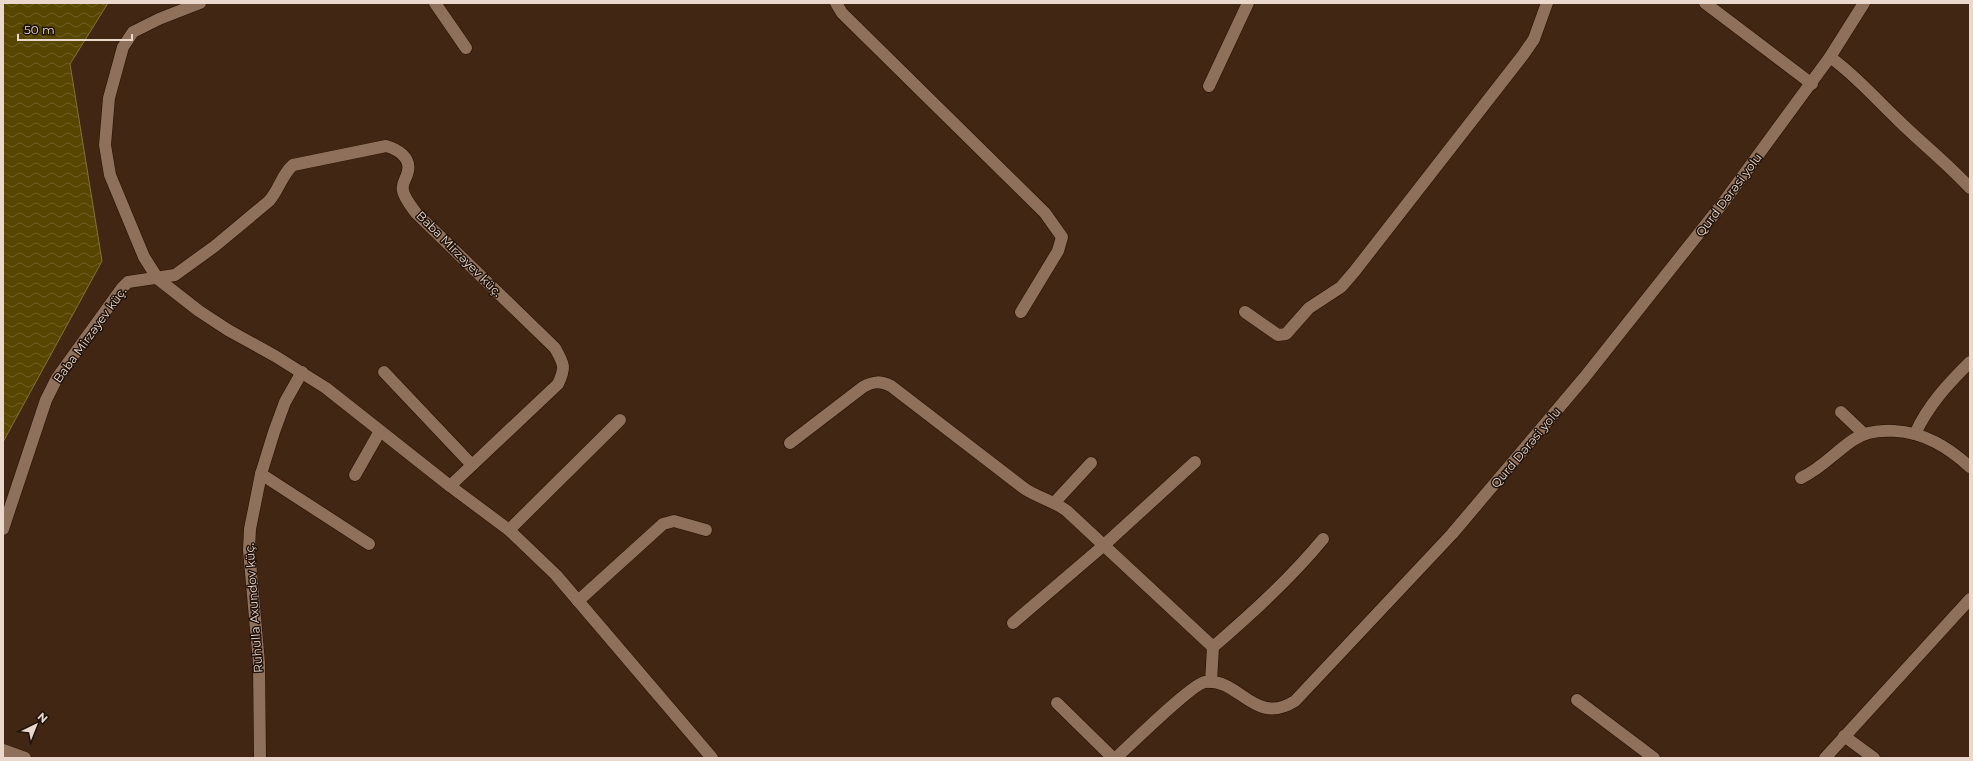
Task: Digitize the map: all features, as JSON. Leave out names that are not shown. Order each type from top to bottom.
[{"type":"street","points":[[200,3],[159,19],[133,32],[123,47],[109,98],[105,145],[110,174],[144,257],[158,279],[199,311],[228,330],[302,372],[326,388],[450,486],[509,530],[556,575],[712,758]]},
{"type":"street","points":[[435,3],[466,48]]},
{"type":"street","points":[[836,3],[842,13],[1045,213],[1062,237],[1058,251],[1021,312]]},
{"type":"street","points":[[1209,86],[1248,3]]},
{"type":"street","points":[[1245,312],[1278,335],[1286,334],[1309,308],[1341,287],[1534,39],[1547,3]]},
{"type":"street","points":[[1704,3],[1812,84]]},
{"type":"street","name":"Qurd Dərəsi yolu","points":[[1211,682],[1223,685],[1263,708],[1284,708],[1295,701],[1452,534],[1513,464],[1704,227],[1812,84],[1864,3]]},
{"type":"street","points":[[1830,58],[1860,80],[1896,118],[1970,188]]},
{"type":"street","name":"Baba Mirzəyev küç.","points":[[3,529],[46,400],[57,378],[122,288],[128,282],[158,279],[175,275],[186,268],[215,246],[276,194],[287,170],[293,165],[386,146],[397,149],[405,157],[408,172],[402,182],[403,191],[416,213],[554,348],[563,362],[564,372],[558,384],[450,486]]},
{"type":"street","points":[[1915,434],[1923,417],[1936,399],[1970,362]]},
{"type":"street","name":"Ruhulla Axundov küç.","points":[[260,758],[258,663],[249,550],[250,528],[261,474],[285,402],[302,372]]},
{"type":"street","points":[[384,372],[472,465]]},
{"type":"street","points":[[790,443],[863,387],[872,382],[882,382],[891,386],[1026,489],[1036,496],[1055,502],[1067,511],[1213,647]]},
{"type":"street","points":[[1841,412],[1864,434]]},
{"type":"street","points":[[509,530],[620,420]]},
{"type":"street","points":[[355,475],[380,431]]},
{"type":"street","points":[[1801,478],[1816,471],[1853,440],[1864,434],[1884,431],[1915,434],[1936,442],[1970,467]]},
{"type":"street","points":[[1055,502],[1091,462]]},
{"type":"street","points":[[1013,623],[1104,546],[1195,462]]},
{"type":"street","points":[[261,474],[369,544]]},
{"type":"street","points":[[578,601],[663,524],[674,521],[706,530]]},
{"type":"street","points":[[1116,758],[1196,686],[1203,682],[1211,682],[1213,647],[1271,596],[1299,568],[1323,539]]},
{"type":"street","points":[[1825,758],[1970,599]]},
{"type":"street","points":[[1577,700],[1654,758]]},
{"type":"street","points":[[1057,703],[1113,758]]},
{"type":"street","points":[[1844,736],[1874,758]]},
{"type":"street","points":[[3,750],[25,758]]},
{"type":"water","points":[[3,3],[108,3],[70,64],[102,261],[3,442]]}]
